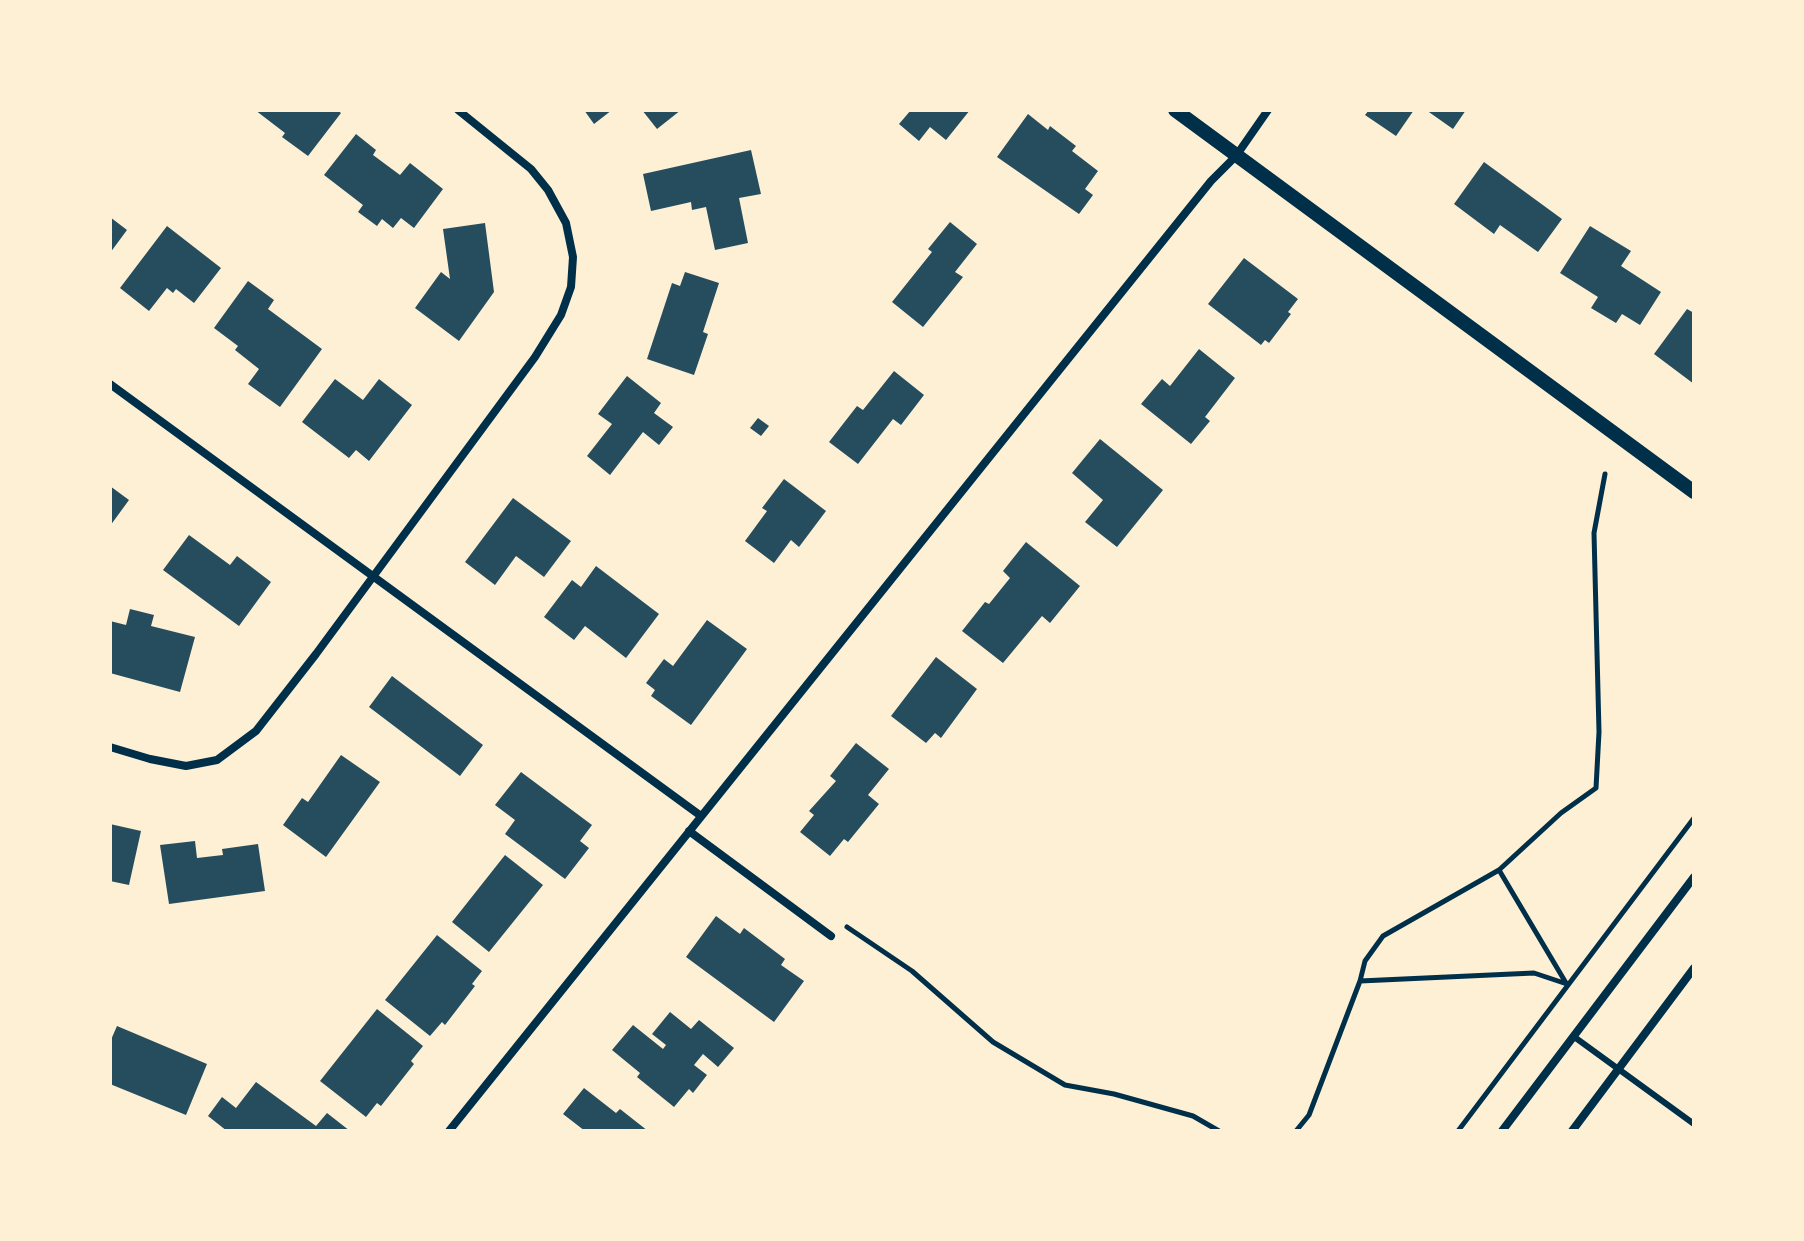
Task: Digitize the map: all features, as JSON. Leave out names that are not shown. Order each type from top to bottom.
[{"type":"street","points":[[110,747],[186,766],[217,760],[256,731],[535,357],[561,315],[571,287],[573,257],[566,223],[548,190],[531,169],[458,110]]},
{"type":"street","points":[[1175,110],[1694,492]]},
{"type":"street","points":[[449,1131],[1211,181],[1236,156],[1268,110]]},
{"type":"street","points":[[110,384],[701,816]]},
{"type":"street","points":[[689,831],[831,936]]},
{"type":"street","points":[[1502,1131],[1694,877]]},
{"type":"street","points":[[1572,1131],[1694,968]]},
{"type":"lane","points":[[1573,1036],[1694,1124]]},
{"type":"path","points":[[1296,1131],[1309,1115],[1365,961],[1383,936],[1499,870],[1561,813],[1596,788],[1599,732],[1594,533],[1605,474]]},
{"type":"path","points":[[1458,1131],[1694,818]]},
{"type":"path","points":[[1499,870],[1567,984]]},
{"type":"path","points":[[820,927],[840,922],[912,971],[993,1042],[1065,1085],[1114,1094],[1193,1116],[1219,1131]]},
{"type":"path","points":[[1360,981],[1534,973],[1567,984]]},
{"type":"building","points":[[255,110],[337,110],[341,113],[308,156],[282,137],[285,133]]},
{"type":"building","points":[[584,110],[612,110],[594,124]]},
{"type":"building","points":[[642,110],[681,110],[657,129]]},
{"type":"building","points":[[911,110],[970,110],[946,140],[930,127],[919,141],[899,124]]},
{"type":"building","points":[[1369,110],[1414,110],[1396,136],[1365,115]]},
{"type":"building","points":[[1426,110],[1466,110],[1453,129]]},
{"type":"building","points":[[1028,114],[1076,146],[1072,151],[1098,171],[1085,189],[1093,195],[1079,214],[997,157]]},
{"type":"building","points":[[356,134],[376,150],[373,155],[400,175],[410,163],[443,189],[414,228],[401,218],[393,228],[382,219],[377,226],[358,212],[363,205],[324,175]]},
{"type":"building","points":[[751,150],[761,194],[739,198],[748,243],[715,250],[706,207],[692,210],[691,202],[651,211],[643,174]]},
{"type":"building","points":[[1484,162],[1562,219],[1538,252],[1500,225],[1494,234],[1454,204]]},
{"type":"building","points":[[110,217],[127,230],[110,253]]},
{"type":"building","points":[[950,222],[977,244],[955,272],[963,277],[923,327],[892,302],[932,252],[928,249]]},
{"type":"building","points":[[485,223],[494,292],[459,341],[415,308],[441,272],[450,279],[443,229]]},
{"type":"building","points":[[167,226],[221,268],[194,303],[176,289],[173,293],[167,288],[149,311],[120,288]]},
{"type":"building","points":[[1590,226],[1631,251],[1621,266],[1661,292],[1640,325],[1622,314],[1616,323],[1591,308],[1598,297],[1560,273]]},
{"type":"building","points":[[1244,258],[1298,299],[1288,312],[1291,314],[1269,343],[1265,340],[1261,345],[1208,304]]},
{"type":"building","points":[[685,272],[719,283],[703,332],[708,334],[694,375],[647,359],[672,283],[680,286]]},
{"type":"building","points":[[248,281],[274,300],[268,309],[322,349],[280,407],[248,384],[259,369],[235,350],[238,346],[214,328]]},
{"type":"building","points":[[1687,309],[1694,313],[1694,384],[1654,354]]},
{"type":"building","points":[[1199,349],[1235,378],[1205,417],[1210,421],[1191,444],[1141,404],[1162,379],[1170,386]]},
{"type":"building","points":[[894,371],[924,395],[901,425],[893,419],[858,464],[829,442],[857,406],[863,410]]},
{"type":"building","points":[[627,376],[661,403],[654,413],[673,427],[659,445],[643,432],[610,475],[587,456],[612,424],[598,414]]},
{"type":"building","points":[[335,379],[363,400],[379,379],[412,405],[369,461],[356,450],[349,458],[302,422]]},
{"type":"building","points":[[758,418],[769,426],[761,436],[750,428]]},
{"type":"building","points":[[1100,439],[1163,490],[1117,547],[1085,522],[1103,500],[1072,473]]},
{"type":"building","points":[[784,479],[826,511],[799,547],[791,540],[774,563],[745,541],[767,511],[762,508]]},
{"type":"building","points":[[110,486],[129,500],[110,526]]},
{"type":"building","points":[[513,498],[571,541],[544,577],[516,556],[495,585],[465,562]]},
{"type":"building","points":[[189,535],[230,565],[237,556],[271,582],[239,626],[163,570]]},
{"type":"building","points":[[1026,542],[1080,586],[1050,623],[1042,616],[1003,663],[962,631],[985,602],[989,604],[1010,578],[1003,571]]},
{"type":"building","points":[[596,566],[659,614],[626,658],[585,626],[574,640],[544,617],[572,580],[581,587]]},
{"type":"building","points":[[130,609],[154,615],[151,626],[195,637],[180,692],[110,673],[110,621],[126,625]]},
{"type":"building","points":[[707,620],[747,649],[691,725],[651,696],[655,690],[646,683],[664,659],[673,666]]},
{"type":"building","points":[[936,657],[977,689],[941,738],[935,733],[926,743],[891,716]]},
{"type":"building","points":[[392,676],[483,745],[460,776],[369,707]]},
{"type":"building","points":[[856,743],[889,769],[868,795],[879,804],[848,842],[844,839],[830,856],[800,832],[814,815],[809,811],[836,781],[830,776]]},
{"type":"building","points":[[341,755],[380,782],[326,857],[283,825],[302,798],[308,802]]},
{"type":"building","points":[[521,772],[592,825],[580,841],[589,848],[565,879],[505,834],[515,820],[495,805]]},
{"type":"building","points":[[110,824],[141,831],[129,885],[110,881]]},
{"type":"building","points":[[195,841],[197,858],[223,855],[222,849],[258,844],[265,891],[169,904],[160,845]]},
{"type":"building","points":[[505,855],[543,885],[489,952],[452,922]]},
{"type":"building","points":[[716,916],[740,934],[744,928],[785,959],[781,965],[804,981],[774,1022],[686,957]]},
{"type":"building","points":[[437,935],[482,971],[472,984],[475,986],[445,1025],[442,1022],[430,1036],[385,1000]]},
{"type":"building","points":[[377,1009],[423,1046],[411,1061],[414,1064],[381,1106],[377,1103],[366,1117],[320,1081]]},
{"type":"building","points":[[670,1012],[691,1029],[699,1020],[734,1048],[718,1067],[703,1054],[694,1065],[707,1075],[693,1093],[689,1089],[674,1107],[637,1077],[640,1073],[612,1050],[633,1025],[663,1049],[666,1045],[652,1034]]},
{"type":"building","points":[[117,1026],[207,1064],[186,1115],[110,1084],[110,1042]]},
{"type":"building","points":[[256,1082],[316,1126],[327,1113],[350,1131],[227,1131],[208,1116],[222,1097],[236,1108]]},
{"type":"building","points":[[584,1088],[616,1113],[620,1109],[648,1131],[585,1131],[563,1114]]}]
